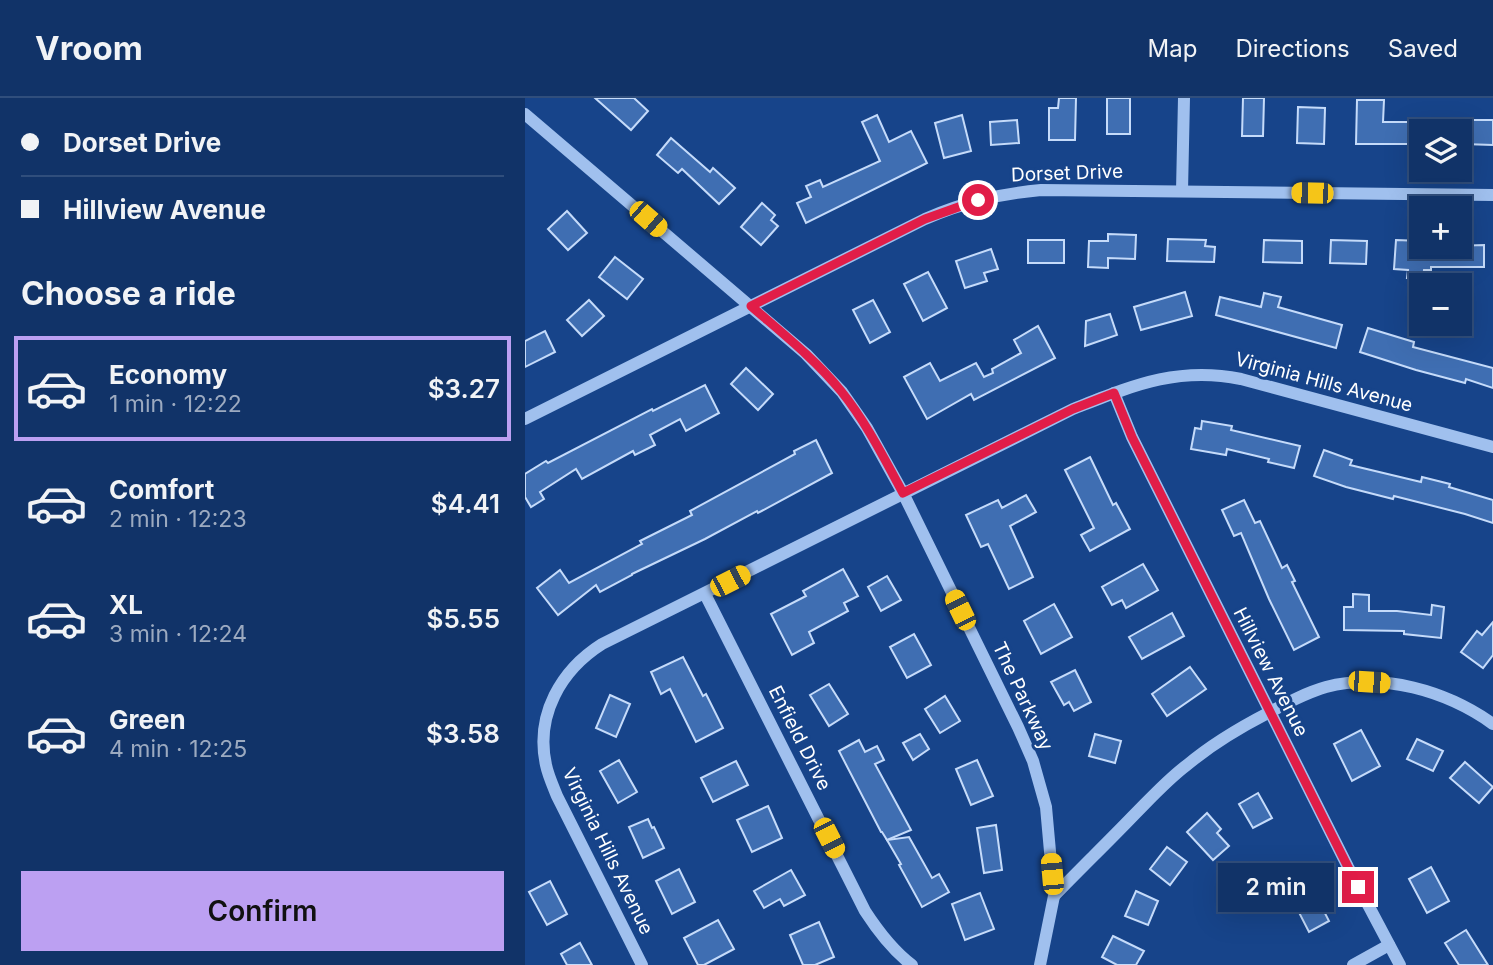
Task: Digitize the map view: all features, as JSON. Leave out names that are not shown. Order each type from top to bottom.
[{"type":"street","points":[[1182,191],[1184,98]]},
{"type":"street","name":"The Parkway","points":[[525,114],[806,354],[842,392],[867,428],[903,493],[1033,761],[1046,807],[1053,896],[1040,965]]},
{"type":"street","name":"Dorset Drive","points":[[525,419],[925,219],[978,200],[1041,190],[1493,195]]},
{"type":"street","name":"Virginia Hills Avenue","points":[[642,965],[557,796],[546,766],[544,751],[547,714],[555,692],[581,659],[602,644],[1073,409],[1168,377],[1223,375],[1493,447]]},
{"type":"street","name":"Hillview Avenue","points":[[1114,393],[1132,437],[1400,965]]},
{"type":"street","name":"Enfield Drive","points":[[705,594],[865,911],[886,940],[912,965]]},
{"type":"street","points":[[1053,896],[1187,764],[1238,729],[1302,695],[1326,687],[1369,682],[1406,687],[1433,694],[1467,708],[1493,724]]},
{"type":"street","points":[[1353,965],[1389,945]]},
{"type":"building","points":[[595,98],[634,98],[648,111],[631,130]]},
{"type":"building","points":[[1059,98],[1076,98],[1075,140],[1049,140],[1049,108],[1058,108]]},
{"type":"building","points":[[1107,98],[1130,98],[1130,134],[1107,134]]},
{"type":"building","points":[[1243,98],[1264,98],[1263,136],[1242,136]]},
{"type":"building","points":[[1357,100],[1384,100],[1383,122],[1409,122],[1409,144],[1356,144]]},
{"type":"building","points":[[1298,107],[1325,108],[1324,144],[1297,143]]},
{"type":"building","points":[[877,115],[889,142],[911,131],[927,163],[806,223],[797,203],[811,197],[806,186],[820,180],[823,187],[880,161],[862,122]]},
{"type":"building","points":[[962,115],[971,151],[944,158],[935,123]]},
{"type":"building","points":[[1017,120],[1019,143],[991,145],[990,122]]},
{"type":"building","points":[[1472,120],[1493,120],[1493,145],[1472,144]]},
{"type":"building","points":[[671,138],[710,172],[713,168],[735,188],[719,204],[682,169],[678,173],[657,155]]},
{"type":"building","points":[[762,203],[775,215],[771,220],[778,226],[761,245],[741,227]]},
{"type":"building","points":[[567,211],[587,233],[568,250],[548,229]]},
{"type":"building","points":[[1108,234],[1136,235],[1135,259],[1108,258],[1108,268],[1088,267],[1089,241],[1108,241]]},
{"type":"building","points":[[1168,239],[1206,240],[1205,246],[1215,247],[1214,262],[1167,261]]},
{"type":"building","points":[[1028,240],[1064,240],[1064,263],[1028,263]]},
{"type":"building","points":[[1264,240],[1302,241],[1302,263],[1263,262]]},
{"type":"building","points":[[1331,240],[1367,241],[1366,264],[1330,263]]},
{"type":"building","points":[[1396,240],[1409,241],[1409,259],[1472,259],[1472,245],[1484,245],[1484,267],[1431,267],[1431,270],[1424,270],[1424,273],[1409,273],[1409,278],[1408,270],[1394,269]]},
{"type":"building","points":[[991,249],[998,269],[984,273],[987,281],[965,288],[956,261]]},
{"type":"building","points":[[615,257],[643,279],[627,299],[599,277]]},
{"type":"building","points":[[928,272],[947,308],[923,321],[904,284]]},
{"type":"building","points":[[1185,292],[1192,316],[1141,330],[1134,307]]},
{"type":"building","points":[[1264,293],[1281,297],[1278,307],[1342,325],[1336,348],[1216,315],[1220,297],[1261,307]]},
{"type":"building","points":[[589,300],[604,316],[582,336],[567,320]]},
{"type":"building","points":[[873,300],[890,332],[870,343],[853,310]]},
{"type":"building","points":[[1110,314],[1117,335],[1085,346],[1086,321]]},
{"type":"building","points":[[1038,326],[1055,358],[974,400],[971,394],[927,419],[904,377],[930,363],[940,381],[976,363],[984,377],[993,373],[992,369],[1021,353],[1014,340]]},
{"type":"building","points":[[1368,328],[1414,342],[1413,347],[1493,368],[1493,388],[1466,379],[1465,383],[1416,370],[1360,352]]},
{"type":"building","points":[[545,331],[555,352],[525,367],[525,341]]},
{"type":"building","points":[[746,368],[773,394],[758,410],[731,384]]},
{"type":"building","points":[[705,385],[719,413],[686,431],[680,419],[650,435],[655,445],[635,455],[633,451],[582,479],[576,469],[540,492],[544,499],[531,507],[525,497],[525,474],[546,461],[548,463]]},
{"type":"building","points":[[1202,421],[1232,426],[1231,430],[1300,446],[1294,468],[1227,449],[1226,455],[1191,449],[1195,428],[1201,429]]},
{"type":"building","points":[[816,440],[832,473],[758,513],[757,511],[600,592],[596,585],[558,615],[537,588],[560,570],[569,583],[642,544],[640,541],[692,515],[690,511]]},
{"type":"building","points":[[1324,450],[1352,460],[1350,465],[1421,482],[1422,477],[1493,500],[1493,523],[1394,496],[1393,499],[1346,487],[1314,476]]},
{"type":"building","points":[[1090,457],[1113,505],[1116,503],[1130,529],[1090,551],[1081,535],[1094,528],[1065,470]]},
{"type":"building","points":[[1026,495],[1036,512],[1010,526],[1033,577],[1009,589],[988,544],[981,547],[966,515],[998,500],[1002,508]]},
{"type":"building","points":[[1244,500],[1255,523],[1260,521],[1282,568],[1287,565],[1295,581],[1292,582],[1319,637],[1294,650],[1241,533],[1234,536],[1222,510]]},
{"type":"building","points":[[1143,564],[1158,590],[1126,608],[1122,600],[1112,605],[1102,587]]},
{"type":"building","points":[[843,569],[858,596],[844,603],[848,611],[809,632],[814,643],[792,655],[771,614],[806,596],[803,591]]},
{"type":"building","points":[[887,576],[901,600],[881,611],[868,587]]},
{"type":"building","points":[[1353,594],[1369,595],[1369,611],[1431,615],[1432,605],[1444,607],[1441,638],[1404,634],[1404,631],[1344,630],[1344,607],[1353,607]]},
{"type":"building","points":[[1054,604],[1072,637],[1041,654],[1024,621]]},
{"type":"building","points":[[1172,613],[1184,636],[1142,659],[1129,637]]},
{"type":"building","points":[[1493,622],[1493,655],[1483,668],[1461,652],[1477,631],[1482,635]]},
{"type":"building","points":[[914,634],[931,665],[907,678],[890,647]]},
{"type":"building","points":[[683,657],[723,728],[696,742],[670,689],[661,694],[651,672]]},
{"type":"building","points":[[1190,667],[1206,689],[1167,716],[1152,694]]},
{"type":"building","points":[[1075,670],[1091,702],[1074,711],[1069,702],[1064,705],[1051,682]]},
{"type":"building","points":[[829,684],[848,714],[829,726],[810,695]]},
{"type":"building","points":[[610,695],[630,704],[616,737],[596,728]]},
{"type":"building","points":[[945,696],[960,721],[940,733],[925,709]]},
{"type":"building","points":[[1361,730],[1380,766],[1352,781],[1334,744]]},
{"type":"building","points":[[920,734],[929,749],[913,760],[903,743]]},
{"type":"building","points":[[1095,734],[1121,741],[1115,763],[1089,756]]},
{"type":"building","points":[[1417,739],[1443,751],[1433,771],[1407,759]]},
{"type":"building","points":[[859,740],[865,752],[877,746],[884,760],[875,764],[911,830],[887,840],[881,832],[839,751]]},
{"type":"building","points":[[619,760],[637,792],[618,803],[600,771]]},
{"type":"building","points":[[977,760],[993,796],[971,805],[956,769]]},
{"type":"building","points":[[736,761],[748,785],[713,802],[701,778]]},
{"type":"building","points":[[1465,762],[1493,787],[1479,803],[1450,778]]},
{"type":"building","points":[[1258,793],[1272,818],[1253,828],[1239,804]]},
{"type":"building","points":[[768,806],[782,838],[752,852],[737,820]]},
{"type":"building","points":[[1207,813],[1221,829],[1217,833],[1229,846],[1213,860],[1187,832]]},
{"type":"building","points":[[648,819],[664,848],[643,858],[629,827]]},
{"type":"building","points":[[996,825],[1002,870],[984,873],[977,828]]},
{"type":"building","points":[[909,837],[932,878],[939,874],[949,892],[922,907],[887,840]]},
{"type":"building","points":[[1167,847],[1187,862],[1170,885],[1150,869]]},
{"type":"building","points":[[1431,867],[1449,901],[1427,913],[1409,879]]},
{"type":"building","points":[[679,869],[695,902],[672,914],[656,881]]},
{"type":"building","points":[[791,870],[805,895],[784,906],[780,899],[764,908],[754,891]]},
{"type":"building","points":[[550,881],[567,914],[547,925],[529,892]]},
{"type":"building","points":[[1309,882],[1329,921],[1309,932],[1289,893]]},
{"type":"building","points":[[1136,891],[1158,901],[1148,925],[1125,916]]},
{"type":"building","points":[[980,893],[994,929],[965,940],[952,904]]},
{"type":"building","points":[[718,920],[734,949],[704,965],[698,965],[684,938]]},
{"type":"building","points":[[819,922],[834,957],[815,965],[803,965],[790,935]]},
{"type":"building","points":[[1466,930],[1488,965],[1459,965],[1445,943]]},
{"type":"building","points":[[1113,936],[1144,951],[1136,965],[1117,965],[1102,957]]},
{"type":"building","points":[[580,943],[592,965],[567,965],[561,954]]},
{"type":"route","points":[[978,200],[925,219],[751,306],[806,354],[842,392],[867,428],[903,493],[1073,409],[1114,393],[1132,437],[1358,887]]}]
